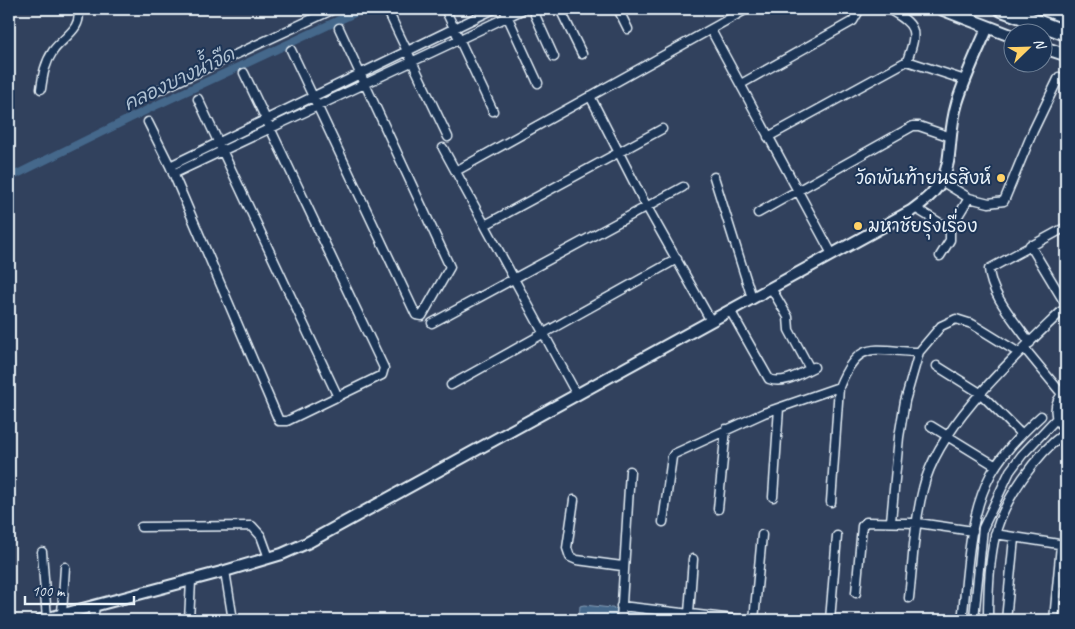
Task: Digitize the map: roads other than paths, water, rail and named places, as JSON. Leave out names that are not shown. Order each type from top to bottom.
[{"type":"highway","points":[[1002,9],[1066,33]]},
{"type":"highway","points":[[1048,9],[1066,16]]},
{"type":"main road","points":[[942,9],[1002,32]]},
{"type":"main road","points":[[1052,50],[1066,55]]},
{"type":"street","points":[[41,89],[44,68],[54,50],[73,31],[79,15],[78,9]]},
{"type":"street","points":[[155,92],[333,9]]},
{"type":"street","points":[[387,9],[448,137]]},
{"type":"street","points":[[445,9],[492,111]]},
{"type":"street","points":[[170,166],[494,9]]},
{"type":"street","points":[[504,9],[538,83]]},
{"type":"street","points":[[173,174],[524,9]]},
{"type":"street","points":[[537,9],[535,15],[554,57]]},
{"type":"street","points":[[560,9],[582,54]]},
{"type":"street","points":[[618,9],[628,28]]},
{"type":"street","points":[[456,171],[747,9]]},
{"type":"street","points":[[741,84],[853,20],[860,9]]},
{"type":"street","points":[[768,137],[907,61],[914,40],[912,26],[909,21],[888,9]]},
{"type":"street","points":[[42,552],[44,619],[191,581],[268,558],[307,543],[772,288],[915,208],[943,182],[957,105],[965,80],[988,27]]},
{"type":"street","points":[[291,50],[416,315],[422,316],[450,267],[339,28]]},
{"type":"street","points":[[711,30],[832,254]]},
{"type":"street","points":[[907,61],[965,80]]},
{"type":"street","points":[[148,122],[170,166],[277,418],[285,423],[382,376],[385,371],[244,73]]},
{"type":"street","points":[[943,182],[970,198],[989,203],[1001,202],[1006,198],[1033,130],[1059,77]]},
{"type":"street","points":[[590,96],[618,152],[711,321]]},
{"type":"street","points":[[198,99],[338,397]]},
{"type":"street","points":[[758,213],[913,126],[919,126],[951,137]]},
{"type":"street","points":[[485,225],[662,129]]},
{"type":"street","points":[[443,148],[577,394]]},
{"type":"street","points":[[714,177],[752,298]]},
{"type":"street","points":[[432,323],[683,186]]},
{"type":"street","points":[[940,256],[950,240],[950,229],[970,198]]},
{"type":"street","points":[[915,208],[950,229]]},
{"type":"street","points":[[1056,419],[1066,431],[1031,465],[1014,494],[995,534],[987,620],[970,619],[983,528],[1010,471],[1022,455],[1056,419],[1057,402],[1064,392],[1025,348],[996,294],[989,269],[1066,227]]},
{"type":"street","points":[[909,598],[923,488],[937,452],[980,394],[1066,306],[1030,245]]},
{"type":"street","points":[[450,385],[677,259]]},
{"type":"street","points":[[730,310],[769,379],[774,381],[790,379],[812,368],[788,330],[788,317],[772,288]]},
{"type":"street","points":[[891,521],[904,402],[919,352],[941,326],[956,319],[972,324],[1025,348]]},
{"type":"street","points":[[831,502],[839,387],[845,371],[854,357],[866,351],[919,352]]},
{"type":"street","points":[[937,366],[980,394],[1021,434]]},
{"type":"street","points":[[663,522],[672,458],[690,445],[726,429],[839,387]]},
{"type":"street","points":[[773,497],[779,408]]},
{"type":"street","points":[[963,612],[972,531],[981,501],[996,466],[1021,434],[1041,416]]},
{"type":"street","points":[[931,426],[996,466]]},
{"type":"street","points":[[718,509],[726,429]]},
{"type":"street","points":[[621,620],[622,566],[630,471]]},
{"type":"street","points":[[574,500],[567,548],[570,557],[577,560],[622,566]]},
{"type":"street","points":[[856,593],[862,526],[866,522],[918,523],[972,531]]},
{"type":"street","points":[[141,527],[252,526],[261,536],[268,558]]},
{"type":"street","points":[[995,534],[1064,545],[1054,620]]},
{"type":"street","points":[[754,620],[762,535]]},
{"type":"street","points":[[830,620],[836,536]]},
{"type":"street","points":[[1006,620],[1014,538]]},
{"type":"street","points":[[689,613],[693,559]]},
{"type":"street","points":[[62,614],[65,567]]},
{"type":"street","points":[[225,571],[233,620]]},
{"type":"street","points":[[190,620],[191,581]]},
{"type":"street","points":[[93,620],[95,606]]},
{"type":"street","points":[[621,607],[742,620]]},
{"type":"street","points":[[9,613],[10,620]]},
{"type":"water","points":[[580,606],[721,620],[638,620],[594,615],[588,620],[579,620]]},
{"type":"waterway","name":"คลองบางน้ำจืด","points":[[9,178],[159,104],[363,9]]},
{"type":"place","name":"วัดพันท้ายนรสิงห์","points":[[1001,178]]},
{"type":"place","name":"มหาชัยรุ่งเรื่อง","points":[[858,226]]}]
